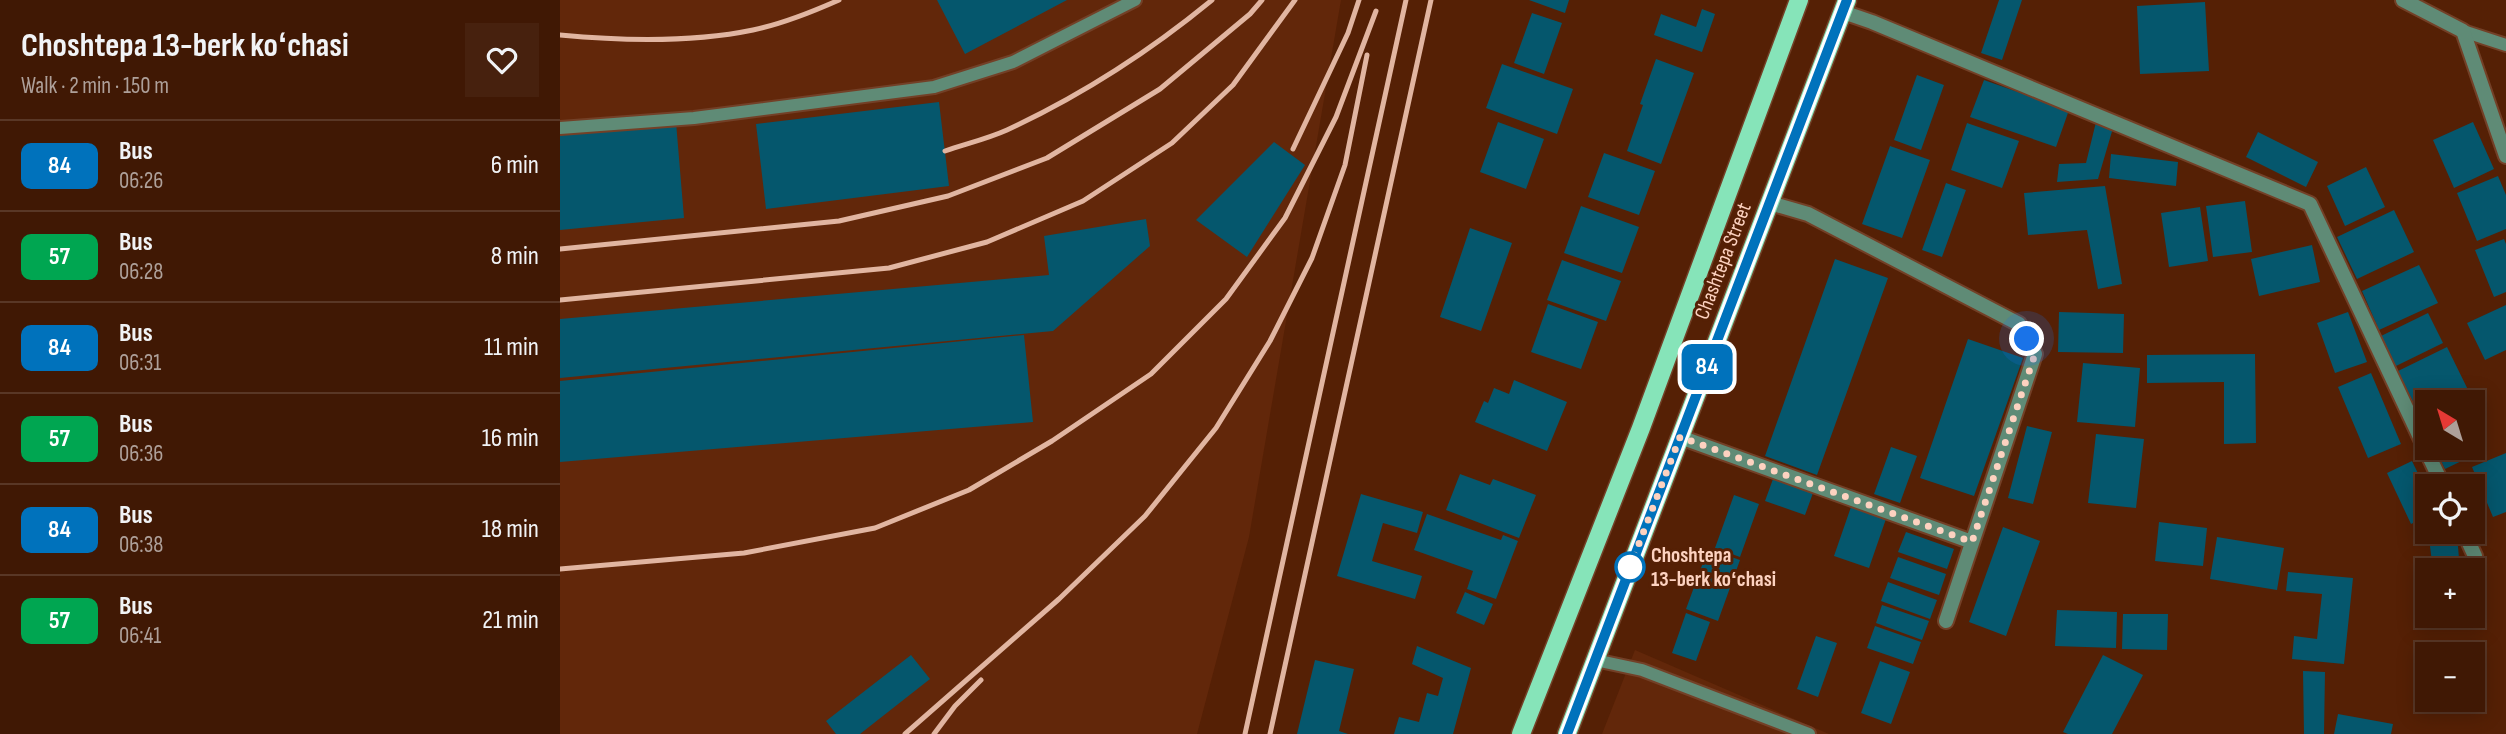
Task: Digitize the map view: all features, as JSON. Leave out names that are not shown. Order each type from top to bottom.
[{"type":"main road","name":"Chashtepa Street","points":[[1521,734],[1641,428],[1799,0]]},
{"type":"main road","name":"Chashtepa Street","points":[[1567,734],[1845,6]]},
{"type":"street","points":[[2403,0],[2463,31],[2506,156]]},
{"type":"street","points":[[1845,6],[1910,37],[2310,204],[2437,474]]},
{"type":"street","points":[[1770,203],[1808,214],[2019,324],[2035,354],[1946,621]]},
{"type":"street","points":[[1680,437],[1972,542]]},
{"type":"street","points":[[2470,544],[2476,556]]},
{"type":"lane","points":[[560,128],[694,118],[933,87],[1013,62],[1135,0]]},
{"type":"lane","points":[[2463,31],[2506,45]]},
{"type":"lane","points":[[1595,660],[1642,670],[1809,734]]},
{"type":"shaded area","points":[[560,0],[1341,0],[1249,537],[1197,734],[560,734]]},
{"type":"shaded area","points":[[1635,650],[1829,734],[1602,734]]},
{"type":"building","points":[[937,0],[1067,0],[965,54]]},
{"type":"building","points":[[1529,0],[1569,0],[1565,13]]},
{"type":"building","points":[[1999,0],[2022,0],[2002,60],[1981,53]]},
{"type":"building","points":[[2205,2],[2209,71],[2140,74],[2137,6]]},
{"type":"building","points":[[1702,9],[1715,14],[1702,52],[1654,35],[1661,14],[1696,27]]},
{"type":"building","points":[[1532,13],[1562,23],[1544,74],[1514,63]]},
{"type":"building","points":[[1656,59],[1694,73],[1661,164],[1627,151]]},
{"type":"building","points":[[1502,64],[1573,89],[1557,134],[1486,108]]},
{"type":"building","points":[[1917,75],[1944,85],[1921,150],[1894,140]]},
{"type":"building","points":[[1984,80],[2069,110],[2056,147],[1970,117]]},
{"type":"building","points":[[939,102],[949,186],[766,209],[756,124]]},
{"type":"building","points":[[676,122],[684,218],[560,230],[560,132]]},
{"type":"building","points":[[1498,122],[1544,139],[1526,189],[1480,172]]},
{"type":"building","points":[[2096,122],[2113,128],[2098,179],[2057,182],[2059,164],[2086,163]]},
{"type":"building","points":[[2473,122],[2494,169],[2454,188],[2433,140]]},
{"type":"building","points":[[1967,123],[2019,141],[2002,188],[1951,170]]},
{"type":"building","points":[[2258,132],[2318,162],[2306,187],[2246,157]]},
{"type":"building","points":[[1274,142],[1305,165],[1247,257],[1196,220]]},
{"type":"building","points":[[1890,146],[1930,160],[1902,238],[1862,224]]},
{"type":"building","points":[[1604,153],[1655,171],[1639,215],[1588,197]]},
{"type":"building","points":[[2111,154],[2178,162],[2176,186],[2109,178]]},
{"type":"building","points":[[2366,167],[2385,207],[2345,226],[2327,186]]},
{"type":"building","points":[[2498,176],[2506,195],[2506,229],[2477,241],[2457,193]]},
{"type":"building","points":[[1946,183],[1966,190],[1942,257],[1922,250]]},
{"type":"building","points":[[2105,186],[2122,284],[2098,289],[2087,230],[2028,235],[2024,193]]},
{"type":"building","points":[[2245,201],[2252,252],[2213,257],[2206,206]]},
{"type":"building","points":[[1581,206],[1639,227],[1622,273],[1564,253]]},
{"type":"building","points":[[2200,207],[2208,261],[2169,267],[2161,213]]},
{"type":"building","points":[[2394,210],[2414,252],[2357,279],[2337,237]]},
{"type":"building","points":[[1146,219],[1150,246],[1053,331],[560,378],[560,319],[1049,275],[1044,236]]},
{"type":"building","points":[[1470,228],[1512,243],[1481,331],[1440,317]]},
{"type":"building","points":[[2504,239],[2506,292],[2494,297],[2475,250]]},
{"type":"building","points":[[2312,245],[2320,282],[2259,296],[2251,259]]},
{"type":"building","points":[[1835,259],[1888,278],[1817,475],[1765,456]]},
{"type":"building","points":[[1562,260],[1621,281],[1606,321],[1547,300]]},
{"type":"building","points":[[2419,265],[2438,303],[2379,330],[2362,291]]},
{"type":"building","points":[[1548,304],[1598,322],[1581,369],[1531,352]]},
{"type":"building","points":[[2506,305],[2506,350],[2485,360],[2467,323]]},
{"type":"building","points":[[2059,312],[2124,314],[2123,353],[2058,352]]},
{"type":"building","points":[[2348,312],[2367,362],[2335,373],[2317,323]]},
{"type":"building","points":[[2428,313],[2443,343],[2396,366],[2381,336]]},
{"type":"building","points":[[1024,335],[1033,422],[560,462],[560,381]]},
{"type":"building","points":[[1968,339],[2023,358],[1974,496],[1920,478]]},
{"type":"building","points":[[2447,347],[2468,390],[2415,390],[2415,406],[2398,371]]},
{"type":"building","points":[[2255,354],[2256,443],[2224,444],[2224,382],[2147,383],[2147,355]]},
{"type":"building","points":[[2083,363],[2140,368],[2135,427],[2077,422]]},
{"type":"building","points":[[2371,373],[2401,444],[2368,458],[2338,387]]},
{"type":"building","points":[[1514,380],[1567,402],[1547,451],[1475,422],[1484,401],[1488,403],[1494,388],[1509,394]]},
{"type":"building","points":[[2027,426],[2052,432],[2033,504],[2008,498]]},
{"type":"building","points":[[2096,434],[2144,439],[2136,508],[2088,503]]},
{"type":"building","points":[[1891,447],[1917,456],[1900,503],[1874,494]]},
{"type":"building","points":[[2506,453],[2506,512],[2493,517],[2485,498],[2485,474],[2475,474],[2472,467]]},
{"type":"building","points":[[2441,460],[2464,460],[2445,469]]},
{"type":"building","points":[[2412,461],[2418,474],[2415,474],[2415,522],[2411,524],[2387,473]]},
{"type":"building","points":[[1460,474],[1490,485],[1493,479],[1536,495],[1519,538],[1446,510]]},
{"type":"building","points":[[1773,479],[1813,493],[1805,515],[1765,501]]},
{"type":"building","points":[[1361,494],[1423,512],[1417,533],[1383,523],[1372,561],[1422,576],[1415,599],[1337,576]]},
{"type":"building","points":[[1734,495],[1759,504],[1740,557],[1715,548]]},
{"type":"building","points":[[1852,504],[1887,516],[1869,568],[1834,556]]},
{"type":"building","points":[[1427,514],[1501,540],[1503,535],[1518,541],[1496,599],[1467,589],[1473,571],[1414,550]]},
{"type":"building","points":[[2159,522],[2207,528],[2203,566],[2155,561]]},
{"type":"building","points":[[2003,527],[2040,541],[2006,636],[1969,622]]},
{"type":"building","points":[[1906,532],[1954,549],[1947,569],[1898,552]]},
{"type":"building","points":[[2217,537],[2284,548],[2277,590],[2210,579]]},
{"type":"building","points":[[2430,544],[2458,544],[2459,558],[2432,558]]},
{"type":"building","points":[[1708,549],[1740,560],[1718,621],[1686,609]]},
{"type":"building","points":[[1898,557],[1946,574],[1939,595],[1890,578]]},
{"type":"building","points":[[2288,572],[2353,578],[2344,664],[2292,659],[2294,636],[2317,639],[2322,594],[2286,591]]},
{"type":"building","points":[[1888,582],[1937,600],[1930,619],[1881,601]]},
{"type":"building","points":[[1465,592],[1493,604],[1484,625],[1456,613]]},
{"type":"building","points":[[1882,605],[1929,621],[1922,640],[1876,623]]},
{"type":"building","points":[[2057,610],[2117,612],[2116,648],[2055,646]]},
{"type":"building","points":[[1686,613],[1710,622],[1696,661],[1672,653]]},
{"type":"building","points":[[2123,614],[2168,614],[2167,650],[2122,649]]},
{"type":"building","points":[[1875,626],[1921,642],[1913,664],[1867,648]]},
{"type":"building","points":[[1816,636],[1837,643],[1818,697],[1797,689]]},
{"type":"building","points":[[1417,646],[1471,668],[1453,734],[1394,734],[1399,717],[1419,722],[1427,693],[1438,696],[1443,678],[1412,664]]},
{"type":"building","points":[[911,655],[930,679],[860,734],[836,734],[826,721]]},
{"type":"building","points":[[2103,655],[2143,675],[2112,734],[2063,732]]},
{"type":"building","points":[[1315,660],[1354,669],[1339,731],[1348,734],[1297,734]]},
{"type":"building","points":[[1880,661],[1910,672],[1891,724],[1861,713]]},
{"type":"building","points":[[2303,671],[2325,672],[2324,734],[2304,734]]},
{"type":"building","points":[[2338,714],[2393,724],[2391,734],[2334,734]]},
{"type":"railway","points":[[560,35],[656,40],[729,34],[775,24],[839,0]]},
{"type":"railway","points":[[945,151],[999,133],[1061,103],[1139,55],[1212,0]]},
{"type":"railway","points":[[560,249],[839,221],[948,196],[1047,158],[1160,89],[1250,14],[1262,0]]},
{"type":"railway","points":[[560,300],[889,268],[987,242],[1083,201],[1172,143],[1233,85],[1295,0]]},
{"type":"railway","points":[[1293,149],[1348,33],[1359,0]]},
{"type":"railway","points":[[1245,734],[1406,0]]},
{"type":"railway","points":[[1270,734],[1431,0]]},
{"type":"railway","points":[[560,569],[744,553],[875,528],[969,490],[1052,441],[1151,374],[1226,299],[1285,218],[1336,117],[1376,11]]},
{"type":"railway","points":[[905,734],[1059,599],[1145,516],[1216,428],[1270,341],[1312,258],[1345,165],[1367,55]]},
{"type":"railway","points":[[934,734],[955,706],[981,680]]},
{"type":"bus line","name":"84","points":[[1567,734],[1847,0]]},
{"type":"place","name":"Choshtepa 13-berk koʻchasi","points":[[1630,567]]},
{"type":"route","points":[[1630,567],[1680,437],[1972,542],[2035,354],[2027,339]]}]
